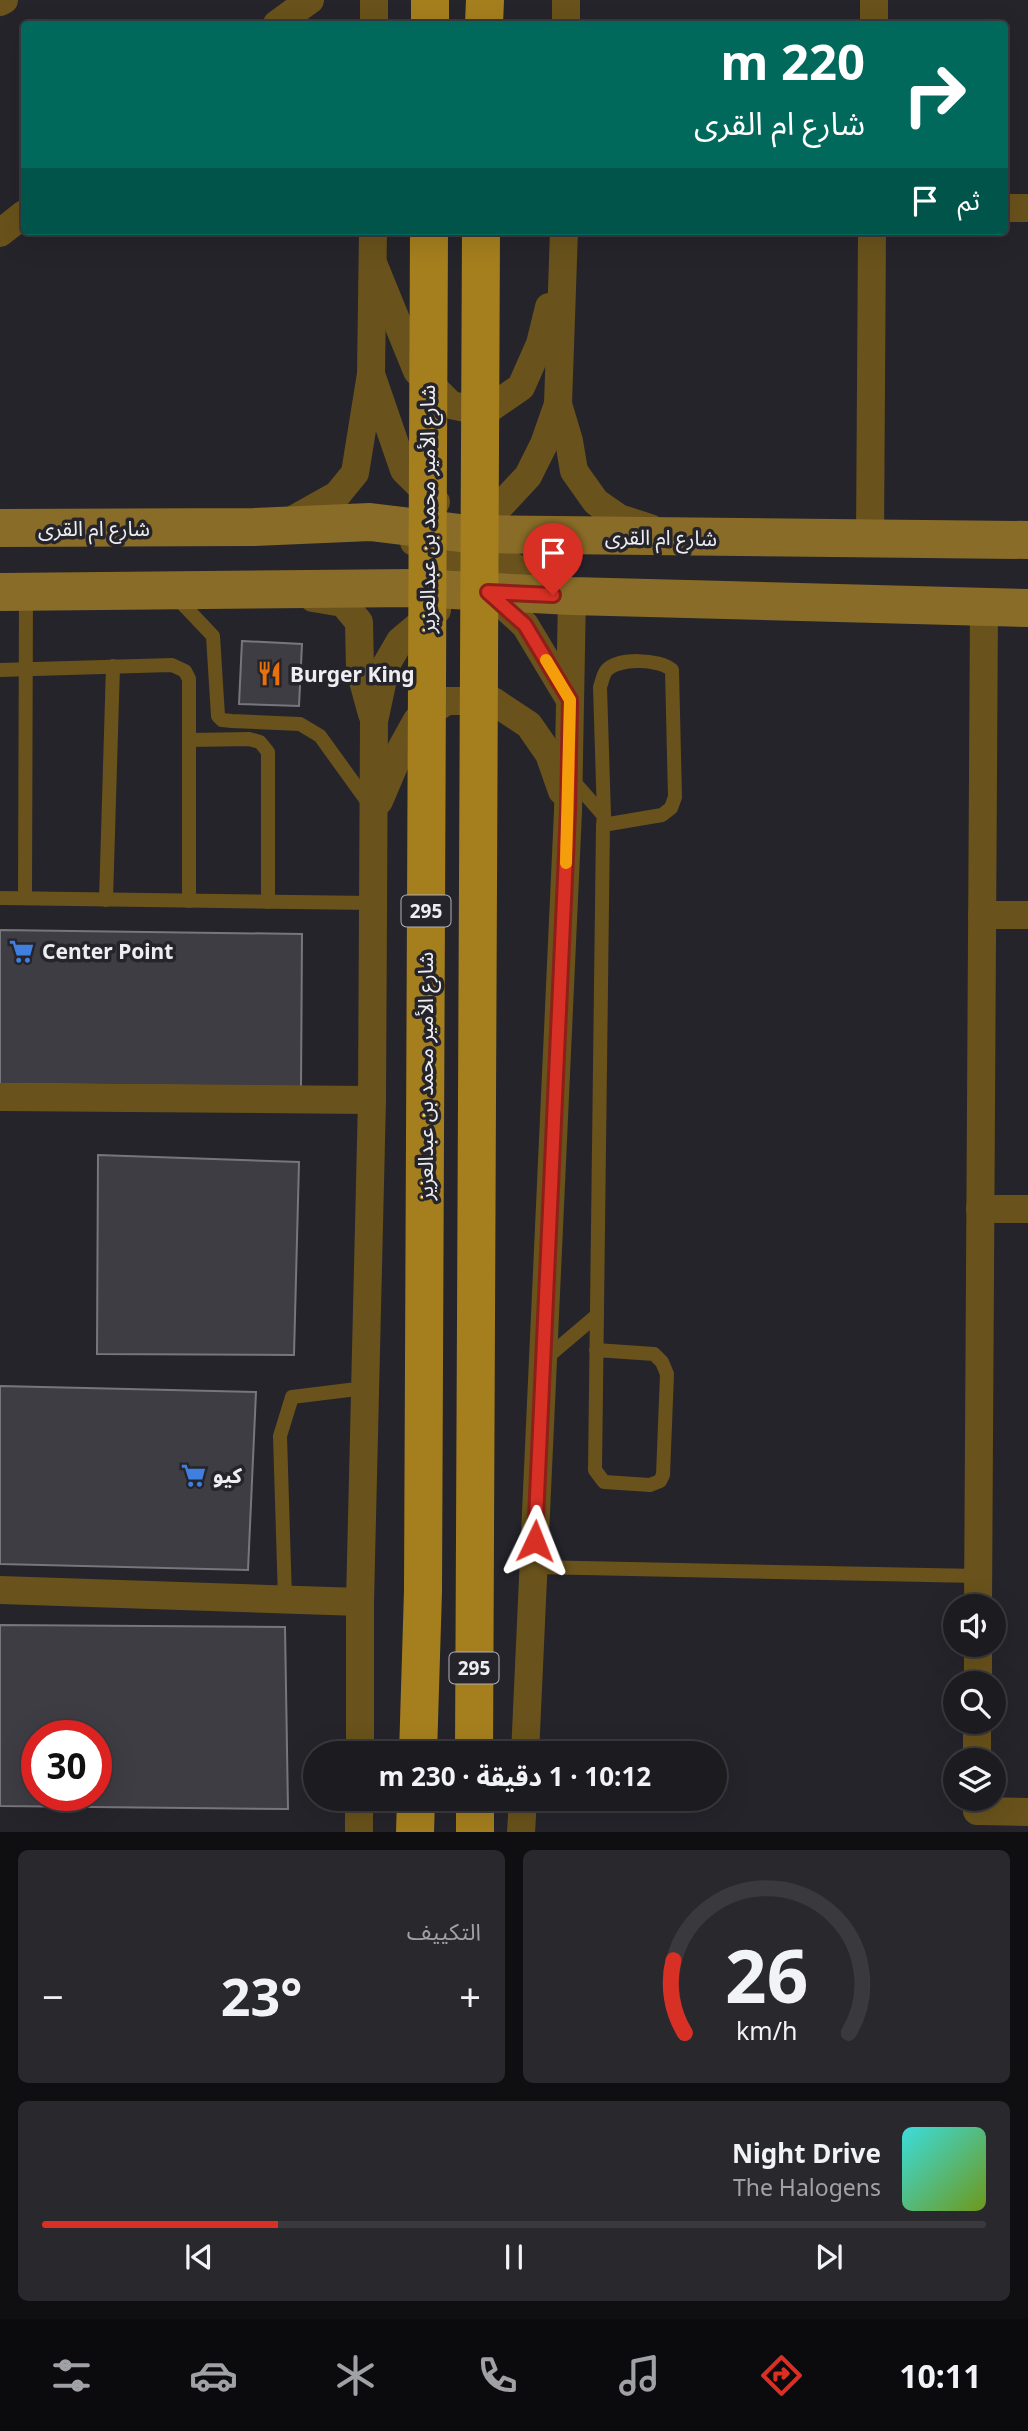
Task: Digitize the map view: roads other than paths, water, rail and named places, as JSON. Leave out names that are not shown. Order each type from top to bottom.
[{"type":"main road","points":[[430,0],[430,21]]},
{"type":"main road","points":[[484,21],[485,0]]},
{"type":"main road","name":"شارع الأمير محمد بن عبدالعزيز","points":[[418,1741],[423,1591],[429,235]]},
{"type":"main road","name":"295","points":[[474,1741],[481,235]]},
{"type":"main road","name":"شارع ام القرى","points":[[0,528],[254,527],[370,522],[454,544],[586,536],[1028,540]]},
{"type":"main road","points":[[13,592],[377,588],[484,582],[572,596],[1028,608]]},
{"type":"main road","points":[[415,1832],[416,1811]]},
{"type":"main road","points":[[475,1811],[475,1832]]},
{"type":"street","points":[[281,21],[310,0]]},
{"type":"street","points":[[374,0],[374,21]]},
{"type":"street","points":[[566,0],[566,21]]},
{"type":"street","points":[[874,0],[874,21]]},
{"type":"street","points":[[1008,208],[1028,208]]},
{"type":"street","points":[[0,233],[21,216]]},
{"type":"street","points":[[254,527],[290,523],[337,495],[355,473],[371,374],[373,235]]},
{"type":"street","points":[[870,538],[872,235]]},
{"type":"street","points":[[373,263],[416,371],[451,405],[475,410],[492,407],[521,387],[540,344],[564,242]]},
{"type":"street","points":[[377,588],[414,572],[487,520],[528,476],[544,444],[558,404],[564,242]]},
{"type":"street","points":[[371,374],[404,470],[454,544],[485,552],[484,582],[525,625],[570,700]]},
{"type":"street","points":[[558,404],[569,441],[574,471],[596,502],[619,518],[677,537]]},
{"type":"street","points":[[359,1741],[372,1100],[374,721],[386,665],[400,641],[484,582],[545,548],[586,536]]},
{"type":"street","points":[[255,589],[343,603],[359,622],[360,670],[374,721]]},
{"type":"street","points":[[526,1741],[568,811],[572,596]]},
{"type":"street","points":[[978,1594],[984,607]]},
{"type":"street","points":[[374,812],[402,747],[417,720],[447,701],[493,701],[529,725],[549,754],[568,811]]},
{"type":"street","points":[[982,915],[1028,915]]},
{"type":"street","points":[[0,1097],[372,1100]]},
{"type":"street","points":[[980,1209],[1028,1209]]},
{"type":"street","points":[[0,1590],[360,1602]]},
{"type":"street","points":[[359,1811],[359,1832]]},
{"type":"street","points":[[521,1832],[522,1811]]},
{"type":"street","points":[[977,1814],[1028,1812]]},
{"type":"lane","points":[[169,590],[213,636],[218,716],[222,720],[232,722],[300,724],[320,736],[374,812]]},
{"type":"lane","points":[[13,592],[27,669],[25,898]]},
{"type":"lane","points":[[596,1350],[654,1354],[662,1362],[667,1374],[663,1475],[660,1481],[650,1485],[604,1482],[595,1470],[596,1350],[603,820],[600,687],[605,671],[614,664],[652,660],[666,664],[672,670],[675,797],[671,808],[662,815],[603,820]]},
{"type":"lane","points":[[0,670],[172,665],[186,671],[189,679],[189,901]]},
{"type":"lane","points":[[106,900],[113,666]]},
{"type":"lane","points":[[189,740],[249,739],[260,742],[268,752],[268,902]]},
{"type":"lane","points":[[569,776],[603,820]]},
{"type":"lane","points":[[0,898],[373,903]]},
{"type":"lane","points":[[543,1361],[597,1315]]},
{"type":"lane","points":[[285,1599],[280,1436],[292,1397],[365,1388]]},
{"type":"lane","points":[[533,1567],[978,1576]]},
{"type":"place","name":"Burger King","points":[[270,674]]},
{"type":"place","name":"Center Point","points":[[22,951]]},
{"type":"place","name":"كيو","points":[[193,1475]]}]
